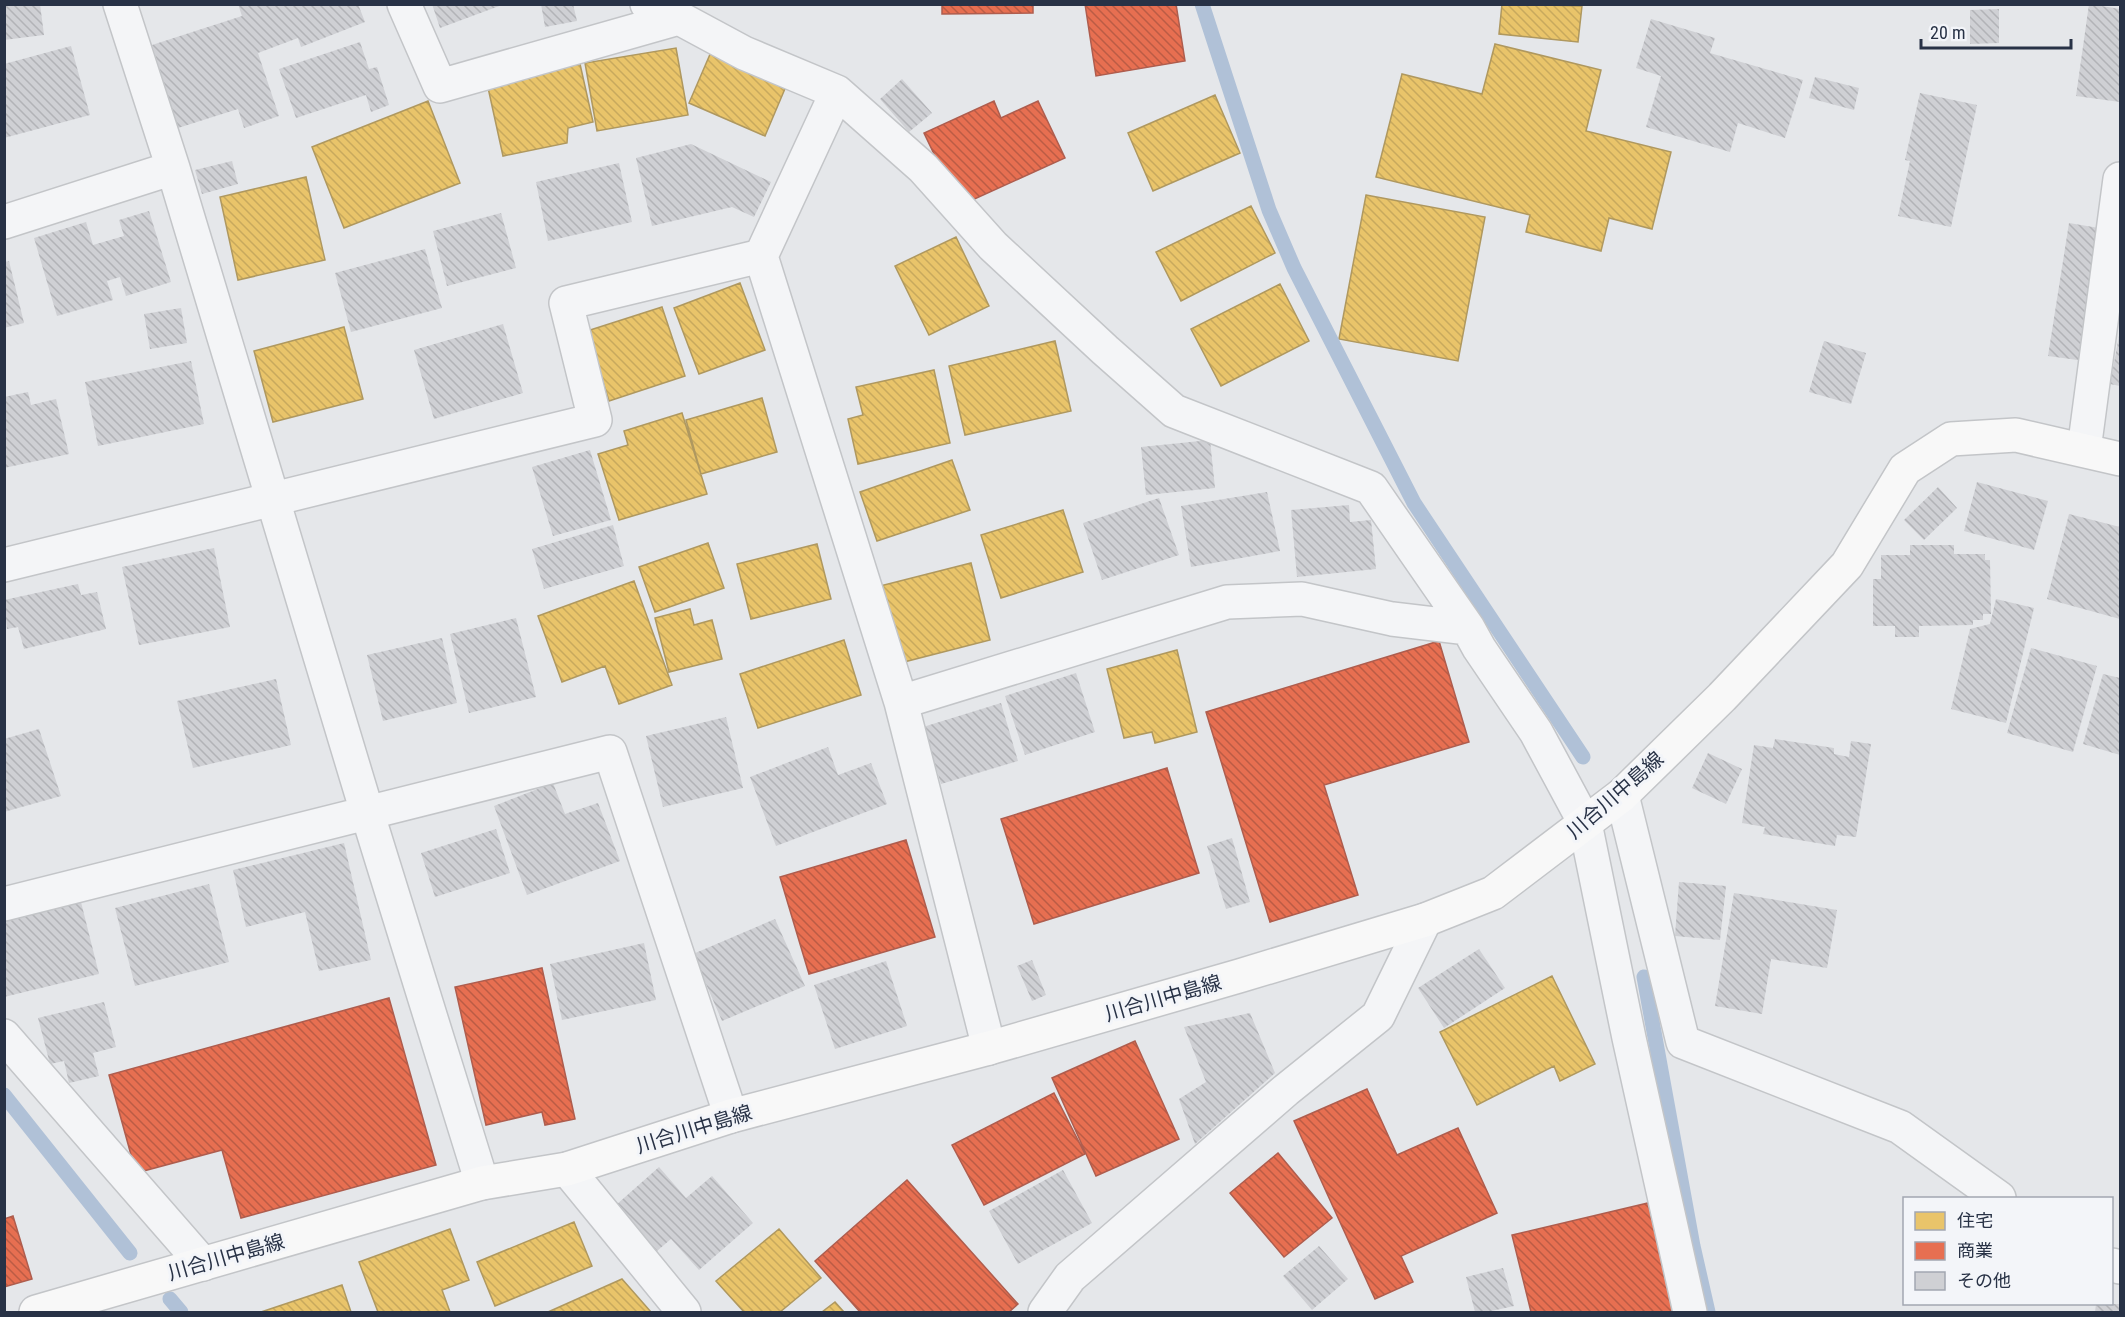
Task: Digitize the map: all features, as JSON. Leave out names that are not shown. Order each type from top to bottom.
[{"type":"main road","name":"川合川中島線","points":[[36,1312],[482,1183],[567,1169],[731,1116],[989,1048],[1323,952],[1425,920],[1493,893],[1622,795],[1722,697],[1847,565],[1905,469],[1951,439],[2016,435],[2121,459]]},
{"type":"street","points":[[120,4],[173,168],[367,812],[482,1183]]},
{"type":"street","points":[[404,4],[440,86],[679,18]]},
{"type":"street","points":[[647,4],[679,18],[744,53],[837,92],[923,168],[993,246],[1174,411],[1371,488],[1468,628],[1536,732],[1585,823],[1629,1038],[1690,1312]]},
{"type":"street","points":[[837,92],[761,256],[902,702],[989,1048]]},
{"type":"street","points":[[4,222],[173,168]]},
{"type":"street","points":[[2084,450],[2121,179]]},
{"type":"street","points":[[4,566],[595,420],[566,303],[761,256]]},
{"type":"street","points":[[902,702],[1227,602],[1302,599],[1392,620],[1468,628]]},
{"type":"street","points":[[4,904],[610,752],[731,1116]]},
{"type":"street","points":[[1622,795],[1683,1042],[1900,1127],[1998,1197]]},
{"type":"street","points":[[1045,1312],[1070,1277],[1286,1090],[1378,1016],[1425,920]]},
{"type":"street","points":[[4,1036],[203,1264]]},
{"type":"street","points":[[567,1169],[684,1312]]},
{"type":"building: 住宅","points":[[1502,4],[1582,6],[1578,42],[1499,34]]},
{"type":"building: 住宅","points":[[1495,44],[1601,70],[1586,131],[1671,152],[1652,229],[1609,218],[1601,251],[1526,232],[1530,215],[1376,177],[1402,74],[1482,94]]},
{"type":"building: 住宅","points":[[676,48],[688,115],[597,131],[585,63]]},
{"type":"building: 住宅","points":[[711,52],[787,84],[765,136],[689,103]]},
{"type":"building: 住宅","points":[[580,64],[593,122],[568,128],[567,143],[503,156],[487,83]]},
{"type":"building: 住宅","points":[[1215,95],[1240,153],[1153,191],[1128,133]]},
{"type":"building: 住宅","points":[[428,101],[460,183],[344,228],[312,147]]},
{"type":"building: 住宅","points":[[306,177],[325,260],[238,280],[220,197]]},
{"type":"building: 住宅","points":[[1366,195],[1485,217],[1458,361],[1339,339]]},
{"type":"building: 住宅","points":[[1251,206],[1275,253],[1181,301],[1156,252]]},
{"type":"building: 住宅","points":[[956,237],[989,306],[929,335],[895,266]]},
{"type":"building: 住宅","points":[[740,283],[765,350],[699,374],[674,308]]},
{"type":"building: 住宅","points":[[1280,284],[1309,341],[1221,386],[1191,329]]},
{"type":"building: 住宅","points":[[662,307],[685,376],[609,401],[587,331]]},
{"type":"building: 住宅","points":[[344,327],[363,399],[273,422],[254,351]]},
{"type":"building: 住宅","points":[[1055,341],[1071,411],[965,435],[949,366]]},
{"type":"building: 住宅","points":[[934,370],[950,443],[858,464],[848,419],[863,415],[856,387]]},
{"type":"building: 住宅","points":[[762,398],[777,452],[701,474],[686,420]]},
{"type":"building: 住宅","points":[[682,413],[707,494],[619,520],[598,454],[628,445],[624,431]]},
{"type":"building: 住宅","points":[[952,460],[970,510],[877,541],[860,492]]},
{"type":"building: 住宅","points":[[1063,510],[1083,572],[1001,598],[981,535]]},
{"type":"building: 住宅","points":[[708,543],[724,588],[655,612],[639,567]]},
{"type":"building: 住宅","points":[[817,544],[831,599],[751,619],[737,564]]},
{"type":"building: 住宅","points":[[971,563],[990,640],[900,663],[880,586]]},
{"type":"building: 住宅","points":[[634,581],[672,685],[619,704],[605,666],[562,682],[538,616]]},
{"type":"building: 住宅","points":[[690,609],[694,625],[712,620],[722,659],[669,672],[655,618]]},
{"type":"building: 住宅","points":[[844,640],[861,695],[758,728],[740,674]]},
{"type":"building: 住宅","points":[[1177,650],[1197,732],[1155,743],[1152,732],[1124,738],[1107,669]]},
{"type":"building: 住宅","points":[[1552,976],[1595,1064],[1560,1081],[1554,1066],[1477,1105],[1440,1032]]},
{"type":"building: 住宅","points":[[574,1222],[592,1266],[495,1306],[477,1262]]},
{"type":"building: 住宅","points":[[450,1229],[469,1280],[442,1290],[450,1312],[378,1312],[359,1262]]},
{"type":"building: 住宅","points":[[779,1229],[821,1278],[780,1312],[744,1312],[716,1281]]},
{"type":"building: 住宅","points":[[622,1279],[651,1312],[548,1312]]},
{"type":"building: 住宅","points":[[342,1285],[351,1312],[261,1312]]},
{"type":"building: 住宅","points":[[835,1302],[844,1312],[822,1312]]},
{"type":"building: 商業","points":[[942,4],[1033,4],[1033,13],[942,14]]},
{"type":"building: 商業","points":[[1085,4],[1176,4],[1185,61],[1096,76]]},
{"type":"building: 商業","points":[[994,101],[1001,118],[1038,101],[1065,158],[959,206],[924,133]]},
{"type":"building: 商業","points":[[1439,641],[1469,742],[1324,785],[1358,895],[1270,922],[1206,712]]},
{"type":"building: 商業","points":[[1167,768],[1199,873],[1034,924],[1001,819]]},
{"type":"building: 商業","points":[[906,840],[935,937],[809,974],[780,877]]},
{"type":"building: 商業","points":[[542,968],[575,1119],[545,1125],[542,1112],[486,1125],[455,987]]},
{"type":"building: 商業","points":[[389,998],[436,1165],[241,1218],[222,1150],[136,1173],[109,1075]]},
{"type":"building: 商業","points":[[1135,1041],[1179,1139],[1096,1176],[1052,1078]]},
{"type":"building: 商業","points":[[1367,1089],[1397,1155],[1458,1128],[1497,1213],[1401,1256],[1413,1282],[1375,1299],[1294,1121]]},
{"type":"building: 商業","points":[[1054,1093],[1085,1154],[984,1205],[952,1145]]},
{"type":"building: 商業","points":[[1278,1153],[1332,1218],[1284,1257],[1230,1193]]},
{"type":"building: 商業","points":[[907,1180],[1018,1304],[1009,1312],[860,1312],[815,1261]]},
{"type":"building: 商業","points":[[1648,1203],[1674,1312],[1531,1312],[1512,1235]]},
{"type":"building: 商業","points":[[13,1216],[32,1279],[4,1287],[4,1219]]},
{"type":"building: その他","points":[[4,4],[40,4],[44,35],[4,40]]},
{"type":"building: その他","points":[[238,4],[358,4],[365,22],[301,47],[298,38],[258,53],[279,116],[244,128],[238,109],[178,128],[152,45],[242,16]]},
{"type":"building: その他","points":[[432,4],[502,4],[502,5],[440,28]]},
{"type":"building: その他","points":[[541,4],[573,4],[577,21],[545,27]]},
{"type":"building: その他","points":[[2089,4],[2120,9],[2120,102],[2076,96]]},
{"type":"building: その他","points":[[1999,9],[1999,43],[1970,44],[1970,10]]},
{"type":"building: その他","points":[[1651,19],[1715,38],[1710,53],[1803,80],[1785,138],[1738,123],[1730,152],[1646,127],[1661,76],[1636,68]]},
{"type":"building: その他","points":[[360,42],[369,69],[377,67],[389,105],[371,112],[366,95],[296,118],[279,69]]},
{"type":"building: その他","points":[[71,46],[90,115],[4,138],[4,64]]},
{"type":"building: その他","points":[[1815,77],[1859,88],[1854,110],[1809,98]]},
{"type":"building: その他","points":[[902,79],[932,113],[909,132],[880,99]]},
{"type":"building: その他","points":[[1920,93],[1977,105],[1951,227],[1898,216],[1910,161],[1905,160]]},
{"type":"building: その他","points":[[691,144],[771,182],[754,217],[732,207],[652,226],[636,158]]},
{"type":"building: その他","points":[[232,161],[238,184],[202,194],[195,170]]},
{"type":"building: その他","points":[[619,163],[632,222],[548,241],[536,182]]},
{"type":"building: その他","points":[[149,211],[171,282],[126,296],[120,277],[107,281],[113,300],[57,316],[34,238],[86,222],[93,245],[124,236],[119,220]]},
{"type":"building: その他","points":[[501,213],[516,268],[447,286],[433,231]]},
{"type":"building: その他","points":[[2069,223],[2105,229],[2085,361],[2048,356]]},
{"type":"building: その他","points":[[425,249],[442,308],[351,332],[335,273]]},
{"type":"building: その他","points":[[9,261],[24,323],[4,328],[4,262]]},
{"type":"building: その他","points":[[181,308],[187,343],[150,349],[144,314]]},
{"type":"building: その他","points":[[503,324],[523,393],[434,419],[414,350]]},
{"type":"building: その他","points":[[2120,336],[2120,386],[2110,384]]},
{"type":"building: その他","points":[[1824,341],[1866,353],[1851,404],[1809,392]]},
{"type":"building: その他","points":[[191,361],[204,424],[98,446],[85,382]]},
{"type":"building: その他","points":[[28,392],[31,405],[56,399],[69,454],[4,468],[4,397]]},
{"type":"building: その他","points":[[1210,440],[1215,488],[1146,495],[1141,447]]},
{"type":"building: その他","points":[[590,450],[611,520],[553,536],[532,467]]},
{"type":"building: その他","points":[[1977,482],[2048,501],[2034,550],[1964,531]]},
{"type":"building: その他","points":[[1938,487],[1957,508],[1924,540],[1904,520]]},
{"type":"building: その他","points":[[1267,492],[1280,551],[1191,567],[1181,506]]},
{"type":"building: その他","points":[[1159,498],[1179,555],[1102,580],[1083,523]]},
{"type":"building: その他","points":[[1349,505],[1350,522],[1371,520],[1376,569],[1297,577],[1291,510]]},
{"type":"building: その他","points":[[2069,514],[2120,527],[2120,619],[2047,599]]},
{"type":"building: その他","points":[[613,525],[624,566],[544,589],[532,549]]},
{"type":"building: その他","points":[[1910,545],[1954,545],[1954,554],[1985,554],[1985,560],[1990,560],[1991,614],[1983,614],[1983,620],[1973,620],[1973,625],[1919,626],[1919,637],[1895,637],[1895,626],[1873,626],[1873,579],[1881,579],[1881,555],[1910,555]]},
{"type":"building: その他","points":[[214,548],[230,627],[139,645],[122,567]]},
{"type":"building: その他","points":[[78,584],[81,595],[97,592],[106,629],[24,649],[18,627],[7,629],[4,600]]},
{"type":"building: その他","points":[[1996,599],[2034,608],[2006,723],[1951,709],[1970,629],[1990,624]]},
{"type":"building: その他","points":[[516,618],[536,697],[469,713],[450,634]]},
{"type":"building: その他","points":[[442,638],[457,703],[383,721],[367,655]]},
{"type":"building: その他","points":[[2031,648],[2097,666],[2073,752],[2007,733]]},
{"type":"building: その他","points":[[1076,673],[1095,732],[1025,755],[1005,696]]},
{"type":"building: その他","points":[[2103,674],[2120,678],[2120,755],[2083,744]]},
{"type":"building: その他","points":[[276,679],[291,745],[193,768],[177,701]]},
{"type":"building: その他","points":[[1001,703],[1018,761],[941,784],[923,727]]},
{"type":"building: その他","points":[[726,717],[743,788],[663,807],[646,736]]},
{"type":"building: その他","points":[[39,729],[61,796],[4,812],[4,739]]},
{"type":"building: その他","points":[[1775,739],[1834,748],[1834,754],[1849,757],[1851,741],[1871,744],[1856,837],[1837,835],[1835,846],[1763,834],[1765,827],[1742,823],[1754,745],[1773,748]]},
{"type":"building: その他","points":[[828,747],[838,775],[871,763],[887,804],[776,846],[750,777]]},
{"type":"building: その他","points":[[1708,753],[1742,769],[1726,804],[1692,788]]},
{"type":"building: その他","points":[[553,783],[565,814],[598,803],[620,861],[527,895],[494,806]]},
{"type":"building: その他","points":[[496,829],[510,873],[435,897],[421,853]]},
{"type":"building: その他","points":[[1232,838],[1250,902],[1226,909],[1207,846]]},
{"type":"building: その他","points":[[344,843],[371,960],[319,971],[305,912],[246,927],[233,870]]},
{"type":"building: その他","points":[[1679,882],[1726,886],[1720,940],[1675,936]]},
{"type":"building: その他","points":[[209,884],[229,962],[135,986],[115,908]]},
{"type":"building: その他","points":[[1734,893],[1837,910],[1827,968],[1771,959],[1762,1014],[1715,1006]]},
{"type":"building: その他","points":[[81,902],[99,974],[4,997],[4,920]]},
{"type":"building: その他","points":[[775,919],[805,986],[722,1021],[693,954]]},
{"type":"building: その他","points":[[644,943],[656,1000],[562,1020],[550,964]]},
{"type":"building: その他","points":[[1479,949],[1505,988],[1444,1028],[1418,988]]},
{"type":"building: その他","points":[[1032,960],[1046,995],[1032,1001],[1017,966]]},
{"type":"building: その他","points":[[886,961],[907,1026],[835,1049],[814,985]]},
{"type":"building: その他","points":[[104,1002],[116,1047],[93,1053],[99,1076],[69,1083],[64,1061],[50,1064],[38,1018]]},
{"type":"building: その他","points":[[1250,1013],[1275,1073],[1195,1144],[1179,1099],[1206,1082],[1184,1027]]},
{"type":"building: その他","points":[[659,1167],[686,1198],[712,1176],[753,1223],[699,1270],[671,1239],[657,1251],[616,1205]]},
{"type":"building: その他","points":[[1063,1170],[1092,1223],[1018,1264],[989,1211]]},
{"type":"building: その他","points":[[1319,1246],[1348,1279],[1312,1310],[1283,1276]]},
{"type":"building: その他","points":[[1503,1268],[1514,1306],[1487,1312],[1475,1312],[1466,1277]]},
{"type":"building: その他","points":[[2120,1304],[2120,1312],[2095,1312],[2096,1305]]},
{"type":"waterway","points":[[1202,4],[1269,210],[1294,268],[1414,503],[1583,757]]},
{"type":"waterway","points":[[1644,977],[1693,1246],[1708,1312]]},
{"type":"waterway","points":[[4,1095],[130,1253]]},
{"type":"waterway","points":[[170,1299],[181,1312]]}]
